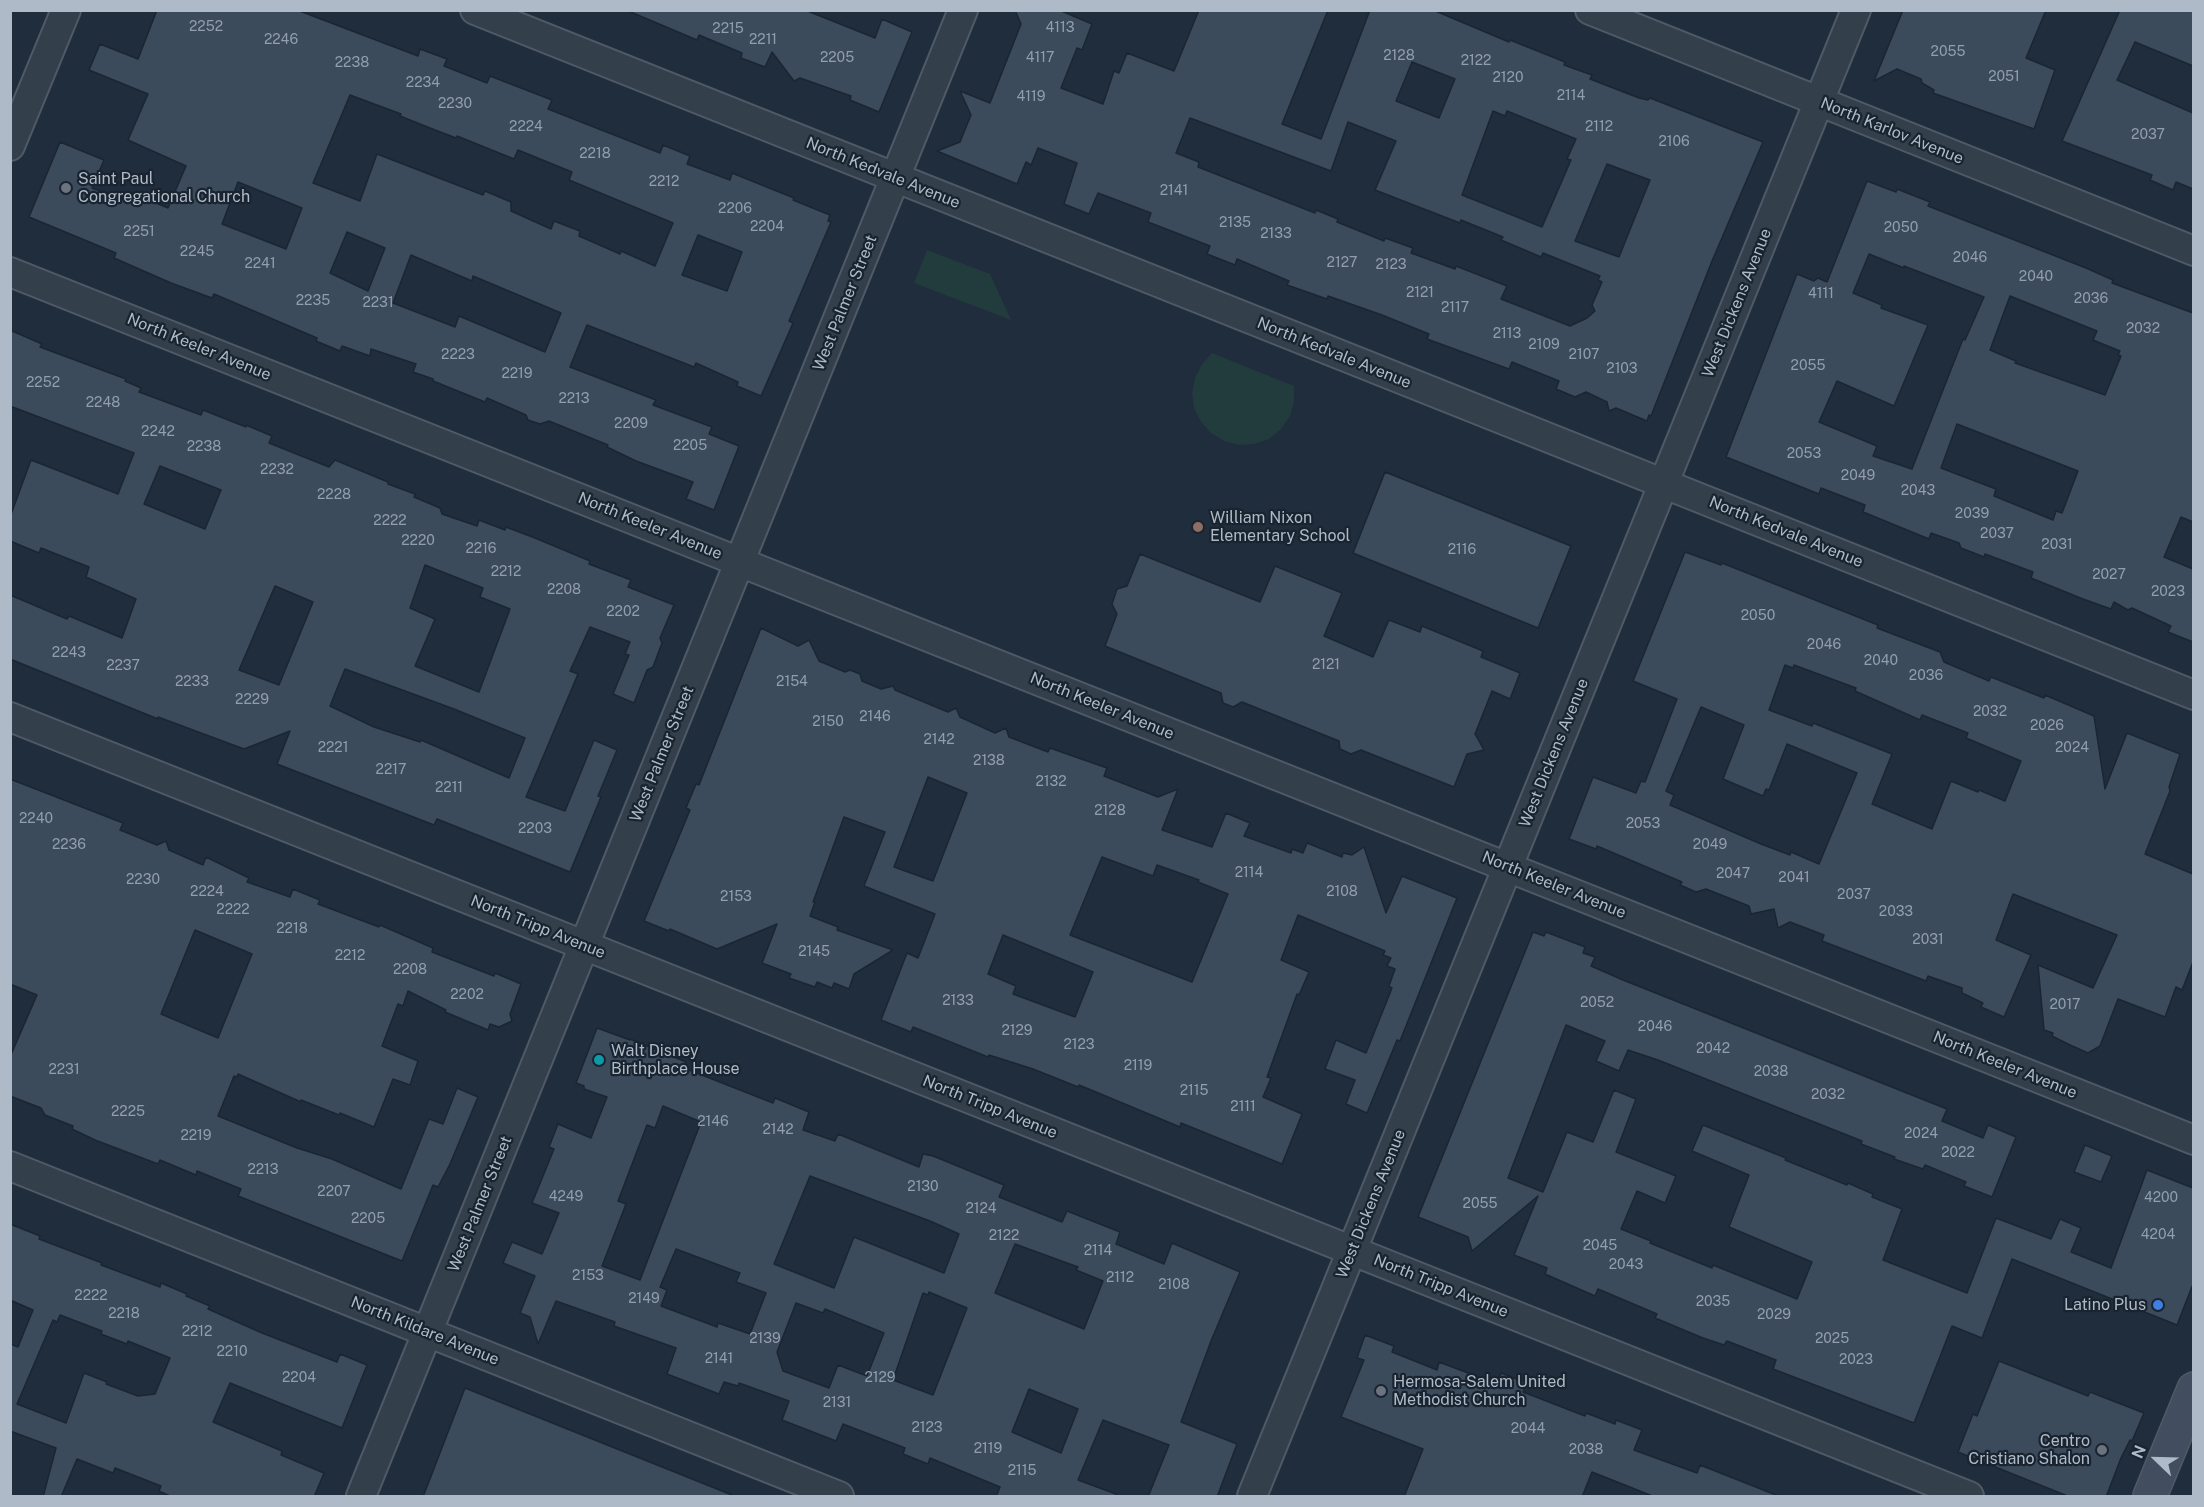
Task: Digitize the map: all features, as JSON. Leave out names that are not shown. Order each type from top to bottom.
[{"type":"main road","points":[[2150,1497],[2193,1389]]},
{"type":"street","points":[[10,146],[66,10]]},
{"type":"street","name":"North Kedvale Avenue","points":[[475,10],[2193,695]]},
{"type":"street","name":"West Palmer Street","points":[[361,1497],[963,10]]},
{"type":"street","name":"North Karlov Avenue","points":[[1590,10],[2193,251]]},
{"type":"street","name":"West Dickens Avenue","points":[[1252,1497],[1856,10]]},
{"type":"street","name":"North Keeler Avenue","points":[[10,272],[2193,1140]]},
{"type":"street","name":"North Tripp Avenue","points":[[10,717],[1969,1497]]},
{"type":"street","name":"North Kildare Avenue","points":[[10,1166],[428,1332],[810,1491],[839,1497]]},
{"type":"green space","points":[[927,250],[990,274],[1011,320],[914,283]]},
{"type":"green space","points":[[1212,353],[1294,386],[1294,402],[1290,416],[1281,429],[1269,439],[1254,444],[1239,445],[1224,441],[1211,433],[1201,422],[1194,408],[1192,393],[1195,378],[1202,364]]},
{"type":"building","points":[[157,10],[297,10],[418,56],[420,49],[447,59],[444,66],[487,83],[490,76],[552,100],[548,109],[660,153],[663,145],[690,156],[687,164],[730,180],[732,173],[830,215],[828,221],[831,222],[789,321],[793,323],[761,396],[737,386],[738,382],[696,363],[694,367],[587,325],[570,367],[656,400],[653,405],[712,427],[709,434],[739,446],[714,510],[686,499],[693,482],[636,461],[607,447],[608,445],[549,421],[540,424],[528,420],[526,415],[487,398],[485,402],[433,381],[433,379],[413,372],[416,364],[371,349],[370,356],[342,346],[340,351],[316,341],[317,338],[214,294],[212,298],[171,283],[114,258],[116,253],[29,217],[60,142],[104,160],[92,188],[136,204],[139,196],[168,208],[186,166],[128,140],[148,94],[89,70],[100,44],[138,59]],"holes":[[[350,95],[514,159],[518,150],[572,172],[569,180],[673,223],[655,266],[579,236],[580,231],[554,221],[551,229],[511,211],[511,202],[485,191],[483,195],[377,154],[360,201],[313,183]],[[238,182],[302,208],[286,249],[222,224]],[[347,232],[385,248],[368,291],[330,273]],[[698,235],[742,252],[727,291],[682,275]],[[411,255],[472,281],[473,276],[561,313],[545,352],[459,316],[455,327],[393,303]]]},
{"type":"building","points":[[626,10],[805,10],[875,38],[882,19],[912,32],[879,112],[850,100],[851,96],[800,78],[794,81],[772,52],[765,67],[741,58],[742,53],[699,35],[697,40]]},
{"type":"building","points":[[1015,10],[1059,10],[1092,24],[1082,50],[1077,48],[1061,88],[1103,104],[1114,71],[1119,73],[1127,53],[1174,71],[1199,10],[1328,10],[1282,124],[1321,139],[1370,10],[1433,10],[1509,42],[1510,40],[1565,62],[1564,65],[1592,75],[1590,79],[1639,98],[1648,100],[1650,98],[1763,142],[1647,421],[1616,408],[1609,411],[1607,402],[1586,392],[1575,397],[1556,389],[1559,381],[1512,362],[1509,369],[1427,339],[1429,334],[1382,315],[1328,296],[1327,299],[1287,285],[1289,281],[1237,259],[1235,265],[1207,254],[1210,246],[1148,222],[1151,213],[1098,193],[1089,214],[1064,204],[1077,163],[1038,148],[1031,165],[1026,162],[1017,184],[937,151],[960,142],[971,115],[960,91],[990,103],[1021,24]],"holes":[[[1412,62],[1455,79],[1439,118],[1396,101]],[[1493,111],[1505,116],[1507,111],[1576,139],[1567,159],[1571,160],[1542,227],[1462,195]],[[1190,118],[1331,171],[1348,122],[1396,141],[1375,190],[1460,223],[1461,220],[1503,237],[1501,240],[1541,257],[1543,253],[1600,276],[1598,280],[1602,282],[1592,305],[1595,311],[1587,318],[1570,326],[1501,299],[1507,286],[1456,266],[1455,269],[1411,253],[1413,248],[1385,238],[1384,241],[1337,222],[1338,219],[1316,210],[1315,213],[1198,167],[1199,162],[1176,153]],[[1607,164],[1650,180],[1619,257],[1575,241]]]},
{"type":"building","points":[[1903,10],[2046,10],[2026,58],[2055,70],[2034,129],[1933,93],[1934,90],[1922,83],[1921,79],[1897,69],[1874,81]]},
{"type":"building","points":[[2120,10],[2193,10],[2193,66],[2135,42],[2117,80],[2193,113],[2193,189],[2176,182],[2173,190],[2150,180],[2152,175],[2062,141]]},
{"type":"building","points":[[1867,181],[1896,192],[1897,189],[1930,202],[1928,206],[2086,268],[2113,280],[2112,283],[2193,313],[2193,522],[2181,517],[2164,557],[2193,569],[2193,642],[2168,632],[2171,626],[2132,608],[2128,610],[2114,602],[2111,609],[2083,599],[2031,578],[2033,572],[1985,554],[1984,557],[1961,548],[1959,543],[1931,533],[1929,539],[1863,512],[1865,505],[1821,488],[1819,494],[1726,457],[1797,274],[1814,281],[1818,278],[1827,282]],"holes":[[[1869,254],[1984,297],[1965,340],[1963,339],[1912,469],[1873,456],[1877,446],[1819,422],[1837,381],[1894,406],[1928,325],[1881,308],[1882,305],[1853,293]],[[2010,296],[2097,331],[2093,340],[2120,351],[2118,355],[2121,356],[2105,395],[2015,363],[2016,361],[1990,350]],[[1957,424],[2078,471],[2062,513],[2056,511],[2053,520],[1994,496],[1996,489],[1941,468]]]},
{"type":"building","points":[[10,330],[42,344],[40,347],[126,379],[125,381],[141,388],[139,392],[201,415],[203,410],[246,427],[246,425],[272,436],[269,443],[329,467],[335,460],[388,482],[440,508],[442,514],[477,526],[479,520],[535,538],[590,561],[589,564],[631,580],[628,587],[674,605],[660,638],[662,643],[653,667],[647,670],[634,703],[613,694],[629,655],[625,654],[630,642],[590,627],[570,671],[578,674],[526,797],[565,811],[594,740],[617,750],[598,796],[601,797],[570,872],[437,819],[434,825],[277,764],[290,731],[244,749],[158,717],[158,719],[10,659],[10,595],[67,619],[69,616],[122,638],[136,599],[86,577],[89,567],[41,548],[39,553],[10,541],[10,517],[31,460],[118,494],[134,453],[10,406]],"holes":[[[160,466],[221,490],[205,529],[144,504]],[[425,565],[483,588],[480,597],[510,609],[479,692],[415,666],[435,619],[410,608]],[[275,586],[313,602],[279,685],[239,670]],[[345,669],[525,738],[509,778],[421,740],[420,742],[374,727],[330,706]]]},
{"type":"building","points":[[1385,472],[1571,546],[1538,628],[1353,553]]},
{"type":"building","points":[[1685,552],[1721,565],[1722,563],[1878,625],[1877,628],[1940,652],[1944,662],[1989,681],[1991,677],[2044,698],[2045,695],[2094,716],[2105,789],[2127,733],[2180,754],[2169,787],[2170,791],[2145,854],[2193,874],[2193,962],[2182,990],[2176,987],[2165,1017],[2118,999],[2100,1046],[2088,1053],[2044,1030],[2038,965],[2093,988],[2117,935],[2013,894],[1996,940],[2031,955],[2004,1017],[1981,1007],[1983,1003],[1962,993],[1962,988],[1928,976],[1926,981],[1822,941],[1824,935],[1790,922],[1778,928],[1774,909],[1751,914],[1749,906],[1706,889],[1696,892],[1680,885],[1682,882],[1597,846],[1596,849],[1569,839],[1593,777],[1636,793],[1641,781],[1645,782],[1677,699],[1633,681]],"holes":[[[1785,665],[1793,668],[1794,665],[1856,688],[1855,691],[1920,720],[1922,715],[1968,733],[1966,738],[2021,761],[2005,801],[1951,781],[1932,829],[1872,804],[1892,754],[1813,723],[1812,726],[1769,710]],[[1701,707],[1744,725],[1723,779],[1763,796],[1766,789],[1769,790],[1787,744],[1857,773],[1819,864],[1791,852],[1790,855],[1761,844],[1670,805],[1674,795],[1666,791]]]},
{"type":"building","name":"William Nixon Elementary School","points":[[1140,554],[1260,602],[1275,566],[1342,593],[1324,636],[1373,657],[1389,620],[1420,632],[1422,626],[1483,651],[1481,657],[1520,673],[1510,699],[1492,691],[1475,734],[1484,750],[1467,754],[1454,787],[1361,750],[1351,754],[1340,749],[1339,741],[1242,702],[1233,707],[1223,703],[1221,693],[1105,646],[1117,614],[1112,604],[1117,589],[1127,586]]},
{"type":"building","points":[[761,628],[798,646],[809,640],[819,661],[845,672],[850,670],[860,674],[862,681],[881,689],[893,686],[895,690],[948,712],[956,708],[960,717],[995,733],[1006,728],[1009,737],[1048,752],[1050,748],[1107,768],[1104,776],[1158,797],[1178,789],[1162,830],[1212,847],[1226,813],[1250,823],[1244,836],[1291,853],[1292,849],[1303,853],[1307,843],[1342,857],[1343,853],[1352,855],[1364,847],[1386,913],[1402,876],[1457,898],[1400,1041],[1397,1040],[1367,1113],[1346,1104],[1355,1080],[1325,1069],[1336,1040],[1366,1053],[1392,988],[1389,986],[1395,969],[1387,966],[1391,958],[1383,955],[1385,951],[1298,915],[1281,960],[1309,972],[1299,995],[1297,994],[1267,1077],[1271,1078],[1263,1097],[1302,1114],[1282,1164],[1181,1123],[1180,1127],[1079,1085],[1078,1087],[989,1055],[988,1057],[913,1027],[911,1032],[881,1020],[907,953],[918,958],[935,914],[864,886],[885,832],[844,817],[813,902],[815,902],[810,916],[838,927],[837,930],[893,950],[854,974],[849,989],[834,983],[832,988],[817,982],[815,987],[789,978],[791,974],[762,963],[777,924],[717,949],[670,929],[669,931],[644,921],[690,810],[686,808],[696,784],[699,785]],"holes":[[[928,777],[967,793],[933,881],[894,867]],[[1102,857],[1153,876],[1157,865],[1199,880],[1198,882],[1228,894],[1192,982],[1070,935]],[[1003,935],[1093,972],[1075,1017],[1013,994],[1016,986],[988,974]]]},
{"type":"building","points":[[10,779],[123,823],[120,830],[157,845],[166,841],[169,850],[203,865],[206,857],[249,878],[247,882],[290,897],[293,889],[320,900],[318,904],[379,927],[380,925],[433,948],[432,952],[521,984],[510,1014],[512,1021],[499,1027],[490,1024],[488,1030],[445,1012],[446,1010],[408,991],[403,1006],[398,1004],[382,1046],[418,1061],[410,1085],[393,1079],[374,1127],[340,1113],[339,1115],[301,1100],[301,1102],[238,1074],[237,1077],[234,1076],[218,1116],[297,1148],[332,1159],[401,1189],[429,1119],[443,1124],[457,1088],[478,1097],[450,1164],[438,1187],[433,1185],[402,1261],[238,1196],[241,1189],[197,1171],[196,1175],[160,1160],[158,1164],[95,1140],[72,1129],[73,1126],[45,1115],[41,1108],[10,1096],[10,1057],[37,995],[10,984]],"holes":[[[195,930],[252,954],[218,1038],[161,1014]]]},
{"type":"building","points":[[1533,932],[1544,936],[1546,932],[1585,947],[1583,953],[1595,957],[1591,966],[1623,980],[1947,1109],[1942,1121],[1983,1138],[1988,1125],[2016,1137],[1992,1197],[1964,1186],[1966,1182],[1925,1165],[1923,1169],[1894,1159],[1895,1157],[1861,1144],[1862,1141],[1658,1060],[1628,1050],[1619,1071],[1596,1061],[1605,1041],[1566,1025],[1508,1178],[1543,1192],[1567,1132],[1593,1142],[1614,1090],[1636,1099],[1616,1152],[1676,1176],[1665,1203],[1637,1191],[1621,1229],[1712,1268],[1713,1265],[1797,1299],[1812,1262],[1729,1227],[1749,1175],[1692,1151],[1703,1125],[1847,1185],[1848,1183],[1873,1194],[1872,1197],[1902,1209],[1883,1260],[1967,1293],[1996,1218],[2051,1239],[2060,1219],[2081,1228],[2071,1252],[2111,1268],[2147,1170],[2193,1188],[2193,1284],[2177,1325],[2012,1259],[1982,1338],[1952,1326],[1914,1423],[1773,1369],[1776,1360],[1727,1341],[1724,1345],[1703,1338],[1655,1318],[1657,1314],[1598,1289],[1595,1296],[1545,1274],[1547,1268],[1514,1255],[1538,1196],[1472,1251],[1468,1237],[1418,1217]]},
{"type":"building","points":[[597,1028],[686,1062],[684,1068],[773,1103],[775,1098],[809,1112],[803,1130],[835,1141],[838,1134],[919,1167],[923,1154],[933,1156],[1004,1185],[999,1197],[1062,1222],[1067,1211],[1120,1232],[1116,1244],[1164,1264],[1172,1243],[1240,1272],[1181,1422],[1237,1444],[1217,1497],[1148,1497],[1169,1445],[1103,1420],[1078,1480],[1116,1494],[1115,1497],[996,1497],[1000,1487],[930,1458],[928,1464],[903,1454],[905,1448],[843,1424],[836,1441],[782,1420],[789,1401],[739,1383],[738,1386],[724,1382],[719,1394],[667,1374],[676,1348],[614,1326],[615,1322],[556,1301],[538,1344],[530,1317],[520,1313],[535,1276],[503,1263],[512,1242],[542,1254],[559,1213],[532,1203],[554,1149],[549,1147],[558,1124],[591,1138],[607,1097],[584,1089],[584,1086],[576,1083]],"holes":[[[663,1106],[701,1122],[640,1280],[602,1266],[626,1204],[618,1201],[647,1125],[655,1128]],[[810,1176],[959,1234],[944,1273],[854,1237],[834,1288],[774,1264]],[[1015,1244],[1078,1267],[1076,1270],[1103,1281],[1084,1329],[995,1293]],[[676,1249],[740,1273],[736,1282],[766,1293],[750,1334],[718,1323],[717,1327],[661,1306],[667,1290],[660,1287]],[[929,1292],[967,1308],[933,1395],[893,1380],[923,1293],[928,1295]],[[796,1303],[823,1313],[825,1309],[884,1333],[867,1376],[838,1365],[829,1388],[783,1371],[777,1352]],[[1029,1389],[1078,1409],[1061,1453],[1012,1432]]]},
{"type":"building","points":[[2085,1145],[2112,1156],[2101,1182],[2074,1172]]},
{"type":"building","points":[[10,1224],[40,1236],[39,1239],[102,1263],[101,1265],[160,1287],[161,1283],[187,1294],[186,1296],[210,1306],[208,1309],[262,1333],[337,1362],[340,1354],[367,1365],[342,1428],[230,1383],[213,1422],[282,1451],[281,1455],[324,1473],[314,1497],[172,1497],[159,1491],[161,1486],[115,1468],[113,1473],[77,1459],[61,1497],[43,1497],[56,1448],[10,1431],[10,1344],[18,1347],[33,1310],[10,1300]],"holes":[[[60,1315],[102,1331],[101,1334],[127,1344],[128,1341],[170,1358],[155,1394],[138,1396],[84,1373],[66,1423],[17,1404],[53,1320],[57,1322]]]},
{"type":"building","points":[[1365,1335],[1394,1346],[1392,1352],[1437,1370],[1439,1362],[1497,1384],[1501,1373],[1527,1383],[1523,1392],[1585,1416],[1586,1413],[1615,1424],[1616,1420],[1642,1430],[1634,1450],[1697,1473],[1700,1465],[1776,1495],[1775,1497],[1655,1497],[1592,1472],[1582,1497],[1404,1497],[1423,1449],[1341,1417],[1364,1360],[1357,1358]]},
{"type":"building","points":[[1999,1361],[2088,1396],[2090,1392],[2144,1413],[2132,1441],[2130,1440],[2121,1458],[2106,1497],[2070,1497],[1958,1452],[1973,1414],[1977,1416]]},
{"type":"building","points":[[465,1388],[732,1495],[732,1497],[423,1497]]},
{"type":"place","name":"Saint Paul Congregational Church","points":[[66,188]]},
{"type":"place","name":"William Nixon Elementary School","points":[[1198,527]]},
{"type":"place","name":"Walt Disney Birthplace House","points":[[599,1060]]},
{"type":"place","name":"Latino Plus","points":[[2158,1305]]},
{"type":"place","name":"Hermosa-Salem United Methodist Church","points":[[1381,1391]]},
{"type":"place","name":"Centro Cristiano Shalon","points":[[2102,1450]]}]
